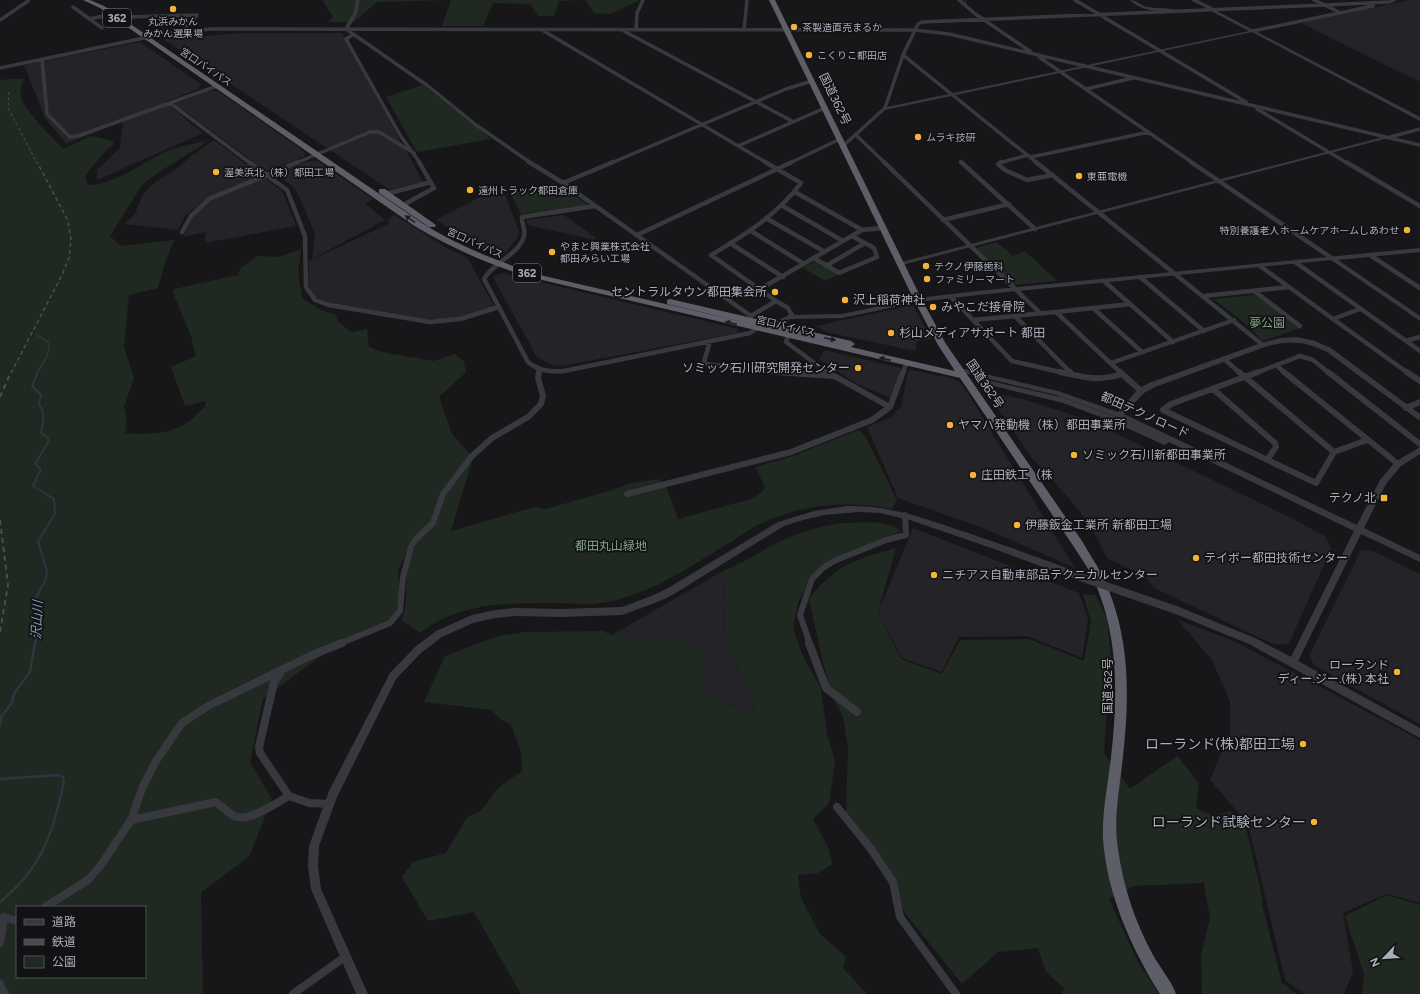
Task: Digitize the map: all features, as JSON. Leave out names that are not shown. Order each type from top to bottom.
[{"type":"highway","name":"宮口バイパス","points":[[86,0],[96,4],[150,37],[320,153],[444,241],[542,278],[906,364],[962,373]]},
{"type":"highway","name":"宮口バイパス","points":[[96,0],[124,17],[217,86],[403,205],[436,228],[498,262],[771,325],[962,373]]},
{"type":"highway","name":"国道362号","points":[[772,0],[900,264],[942,345],[1078,544],[1098,577],[1112,614],[1121,654],[1123,683],[1120,728],[1111,807],[1111,848],[1119,892],[1140,947],[1169,994]]},
{"type":"street","points":[[346,29],[358,8],[358,0]]},
{"type":"street","points":[[636,30],[637,13],[643,0]]},
{"type":"street","points":[[744,30],[746,0]]},
{"type":"street","points":[[959,0],[982,19],[1420,319]]},
{"type":"street","points":[[1075,0],[1420,206]]},
{"type":"street","points":[[1132,0],[1137,6],[1145,9],[1176,11]]},
{"type":"street","points":[[1194,0],[1420,119]]},
{"type":"street","points":[[1314,0],[1341,13]]},
{"type":"street","points":[[637,235],[777,168],[842,143],[856,135],[885,108],[903,55],[918,24],[929,21],[1381,3],[1394,0]]},
{"type":"street","points":[[0,20],[28,1]]},
{"type":"street","points":[[885,108],[1379,5],[1381,3]]},
{"type":"street","points":[[73,7],[102,28]]},
{"type":"street","points":[[89,19],[113,14]]},
{"type":"street","points":[[124,17],[197,15],[183,31]]},
{"type":"street","points":[[0,17],[5,17]]},
{"type":"street","points":[[0,68],[183,31],[224,29],[540,29],[708,31],[915,30],[949,34],[1420,145]]},
{"type":"street","points":[[346,29],[428,86],[476,124],[528,162],[563,183],[751,316],[776,300]]},
{"type":"street","points":[[540,29],[801,182],[795,192],[751,231],[711,255],[788,308],[793,317]]},
{"type":"street","points":[[621,30],[792,121]]},
{"type":"street","points":[[353,35],[346,39],[400,135],[414,153],[434,188],[434,190],[403,205]]},
{"type":"street","points":[[903,55],[1100,212],[1263,345]]},
{"type":"street","points":[[42,59],[47,114],[70,137],[78,136],[217,86]]},
{"type":"street","points":[[1086,89],[1134,78]]},
{"type":"street","points":[[563,183],[786,89],[812,81]]},
{"type":"street","points":[[170,103],[287,190],[305,236],[306,287],[315,300],[329,305],[430,322],[460,319],[499,308]]},
{"type":"street","points":[[738,146],[792,121],[825,108]]},
{"type":"street","points":[[900,264],[1420,129]]},
{"type":"street","points":[[182,232],[188,218],[205,202],[265,174],[374,131],[414,153]]},
{"type":"street","points":[[1053,175],[1027,180],[1005,170],[998,164],[1000,162],[1149,132]]},
{"type":"street","points":[[856,135],[1040,313]]},
{"type":"street","points":[[961,162],[1035,229]]},
{"type":"street","points":[[386,194],[431,182]]},
{"type":"street","points":[[795,192],[862,230]]},
{"type":"street","points":[[943,220],[1009,204]]},
{"type":"street","points":[[781,205],[843,241]]},
{"type":"street","points":[[595,206],[522,218],[524,232],[523,239],[517,247],[486,274],[484,279],[528,362],[539,369],[550,372],[564,371],[710,342],[750,333],[756,329]]},
{"type":"street","points":[[766,218],[825,252]]},
{"type":"street","points":[[760,289],[862,230],[883,228]]},
{"type":"street","points":[[751,231],[804,264]]},
{"type":"street","points":[[814,258],[839,273],[877,257],[874,248],[852,236]]},
{"type":"street","points":[[730,243],[783,276]]},
{"type":"street","points":[[826,266],[865,243]]},
{"type":"street","points":[[771,325],[793,317],[842,316],[918,300],[1015,289],[1420,250]]},
{"type":"street","points":[[1370,255],[1420,288]]},
{"type":"street","points":[[1295,262],[1420,351]]},
{"type":"street","points":[[1260,266],[1420,381]]},
{"type":"street","points":[[1140,277],[1204,331]]},
{"type":"street","points":[[1104,281],[1173,342]]},
{"type":"street","points":[[1204,296],[1290,287]]},
{"type":"street","points":[[1254,291],[1300,326]]},
{"type":"street","points":[[950,297],[1012,360],[1073,375],[1102,380],[1122,374]]},
{"type":"street","points":[[972,320],[1130,304]]},
{"type":"street","points":[[1093,308],[1142,352]]},
{"type":"street","points":[[1333,319],[1360,309]]},
{"type":"street","points":[[1056,312],[1140,391]]},
{"type":"street","points":[[1015,316],[1073,375]]},
{"type":"street","points":[[1111,363],[1234,320]]},
{"type":"street","points":[[788,336],[786,342],[833,376],[890,407]]},
{"type":"street","points":[[1406,341],[1420,337]]},
{"type":"street","points":[[1119,415],[1140,391],[1166,379],[1278,340],[1294,339],[1319,345],[1329,350],[1420,418]]},
{"type":"street","points":[[710,342],[704,362],[706,364],[809,375],[833,376]]},
{"type":"street","points":[[1368,440],[1334,452],[1329,458],[1316,483],[1163,410],[1170,404],[1300,356],[1313,360],[1420,444]]},
{"type":"street","points":[[1224,359],[1334,452]]},
{"type":"street","points":[[627,494],[791,452],[872,420],[890,407],[906,364]]},
{"type":"street","points":[[1276,366],[1398,464]]},
{"type":"street","points":[[47,906],[93,876],[131,820],[143,786],[156,761],[182,723],[208,706],[283,671],[312,655],[390,623],[394,619],[400,611],[402,577],[411,547],[416,539],[433,523],[443,494],[470,458],[492,438],[528,417],[541,404],[543,396],[538,378],[539,369]]},
{"type":"street","name":"都田テクノロード","points":[[962,373],[1058,393],[1119,415],[1357,532],[1420,565]]},
{"type":"street","name":"都田テクノロード","points":[[962,373],[1065,401],[1117,420],[1222,467],[1357,532],[1420,559]]},
{"type":"street","points":[[1213,388],[1275,443],[1276,447],[1267,460]]},
{"type":"street","points":[[1406,408],[1420,402]]},
{"type":"street","points":[[1293,662],[1340,571],[1357,532],[1383,482],[1398,464],[1420,450]]},
{"type":"street","points":[[362,994],[346,956],[326,917],[316,889],[313,866],[314,846],[330,804],[355,748],[393,676],[418,650],[438,634],[454,626],[495,614],[516,612],[561,613],[622,611],[671,591],[761,535],[781,524],[797,518],[832,510],[870,509],[905,515],[995,545],[1083,578],[1176,610],[1252,641],[1293,662],[1420,733]]},
{"type":"street","points":[[857,712],[826,688],[800,615],[812,579],[823,568],[834,561],[886,540],[906,535],[905,515]]},
{"type":"street","points":[[283,671],[274,682],[259,747],[260,753],[289,796],[309,802],[330,804]]},
{"type":"street","points":[[131,820],[216,802],[231,815],[238,818],[244,818],[257,813],[289,796]]},
{"type":"street","points":[[838,808],[871,849],[893,882],[900,917],[956,994]]},
{"type":"street","points":[[0,943],[4,917],[16,921]]},
{"type":"street","points":[[293,994],[346,956]]},
{"type":"street","points":[[0,984],[5,994]]},
{"type":"shaded area","points":[[1409,0],[1420,0],[1420,82],[1301,23]]},
{"type":"shaded area","points":[[244,33],[342,33],[423,182],[390,190],[163,39]]},
{"type":"shaded area","points":[[140,42],[201,84],[198,89],[165,102],[203,133],[97,180],[97,170],[120,148],[123,121],[66,144],[45,118],[24,65]]},
{"type":"shaded area","points":[[209,91],[218,91],[305,152],[304,157],[266,171],[175,104]]},
{"type":"shaded area","points":[[214,140],[259,174],[258,176],[204,200],[185,216],[178,230],[124,224],[138,211],[136,210],[143,195],[154,183],[179,167]]},
{"type":"shaded area","points":[[308,161],[318,161],[373,199],[365,203],[385,220],[312,259],[315,233],[296,190],[277,173]]},
{"type":"shaded area","points":[[265,178],[283,192],[296,226],[205,243],[206,232],[183,237],[190,221],[204,205],[213,199]]},
{"type":"shaded area","points":[[505,195],[519,231],[517,239],[506,252],[495,253],[462,237],[436,220],[478,198]]},
{"type":"shaded area","points":[[395,215],[448,249],[467,257],[494,306],[492,308],[456,318],[427,320],[329,304],[315,297],[308,288],[309,261],[388,224],[389,218]]},
{"type":"shaded area","points":[[564,215],[596,238],[595,240],[528,225],[526,220]]},
{"type":"shaded area","points":[[503,273],[738,329],[737,333],[562,366],[552,365],[537,357],[496,283],[494,278],[496,275]]},
{"type":"shaded area","points":[[913,305],[931,339],[917,341],[915,351],[826,332],[816,326]]},
{"type":"shaded area","points":[[825,350],[901,368],[891,398],[857,384],[819,359]]},
{"type":"shaded area","points":[[912,370],[954,379],[962,384],[1075,568],[983,528],[898,498],[867,427],[891,417],[901,407],[908,371]]},
{"type":"shaded area","points":[[986,391],[1026,400],[1088,420],[1293,519],[1326,537],[1331,549],[1289,644],[1273,644],[1154,588],[1146,577],[1107,558],[1089,523],[1059,487],[1031,457]]},
{"type":"shaded area","points":[[913,528],[1079,593],[1088,618],[1082,658],[1027,636],[959,637],[942,672],[902,658],[878,612]]},
{"type":"shaded area","points":[[1361,550],[1373,551],[1420,574],[1420,724],[1314,665],[1309,656]]},
{"type":"shaded area","points":[[723,571],[725,638],[758,717],[703,694],[612,635]]},
{"type":"shaded area","points":[[1178,620],[1236,642],[1420,740],[1420,903],[1387,894],[1343,913],[1353,972],[1344,994],[1304,994],[1285,980],[1248,824],[1210,780],[1230,732],[1230,701],[1212,660]]},
{"type":"green space","points":[[322,0],[451,0],[377,2],[354,22],[328,22],[333,17]]},
{"type":"green space","points":[[451,0],[580,0],[559,1],[554,16],[538,16],[530,4],[493,3],[483,26],[442,26]]},
{"type":"green space","points":[[585,0],[640,0],[611,14],[594,13]]},
{"type":"green space","name":"都田丸山緑地","points":[[25,79],[21,90],[23,103],[63,149],[91,136],[113,141],[113,145],[105,151],[85,176],[88,185],[109,181],[167,151],[209,139],[201,146],[159,172],[142,185],[110,236],[121,246],[174,240],[164,266],[158,288],[129,295],[124,347],[134,378],[124,407],[127,421],[125,433],[149,434],[169,431],[187,422],[205,406],[206,401],[185,406],[171,367],[196,356],[191,336],[173,293],[174,289],[238,275],[241,268],[257,256],[280,257],[301,249],[298,274],[302,298],[319,309],[336,315],[338,322],[352,332],[367,329],[369,347],[382,352],[433,361],[455,354],[464,361],[466,372],[439,397],[452,434],[473,458],[451,531],[534,507],[546,509],[609,491],[631,483],[660,479],[667,489],[678,519],[747,500],[762,492],[765,487],[755,467],[793,456],[859,430],[866,437],[897,500],[892,509],[859,505],[825,506],[808,508],[775,517],[752,528],[699,562],[668,579],[636,594],[619,599],[590,604],[522,603],[486,606],[469,609],[452,615],[420,633],[401,620],[406,602],[408,564],[411,554],[417,545],[408,548],[398,571],[401,602],[391,621],[322,655],[263,699],[250,762],[272,799],[249,857],[201,892],[203,994],[0,994],[0,80]]},
{"type":"green space","points":[[423,85],[491,139],[417,152],[386,97]]},
{"type":"green space","points":[[555,183],[590,206],[521,214],[510,193],[539,189]]},
{"type":"green space","points":[[997,242],[1013,256],[1025,251],[1057,281],[1014,285],[976,248]]},
{"type":"green space","points":[[815,261],[838,275],[825,281],[803,268]]},
{"type":"green space","name":"夢公園","points":[[1255,295],[1300,328],[1263,341],[1240,319],[1213,299]]},
{"type":"green space","points":[[844,523],[881,523],[895,527],[901,531],[832,559],[812,576],[798,603],[793,628],[802,654],[821,689],[827,733],[835,762],[829,803],[813,819],[829,849],[832,864],[818,873],[798,875],[801,898],[820,934],[846,957],[843,968],[867,994],[521,994],[474,912],[428,921],[402,877],[413,862],[446,853],[467,817],[481,811],[499,787],[522,771],[521,752],[511,725],[491,710],[424,702],[445,656],[498,636],[525,632],[603,631],[612,635],[707,645],[703,694],[758,717],[725,638],[723,571],[790,537],[817,528]]},
{"type":"green space","points":[[896,548],[878,612],[901,659],[942,674],[960,640],[1029,639],[1084,661],[1091,622],[1083,594],[1095,595],[1107,618],[1113,676],[1107,701],[1104,753],[1130,789],[1177,756],[1199,783],[1196,808],[1214,816],[1230,811],[1245,824],[1261,891],[1263,908],[1282,983],[1297,994],[1202,994],[1201,956],[1210,918],[1204,883],[1134,886],[1109,899],[1138,962],[1159,994],[1061,994],[1065,989],[1046,972],[1038,948],[998,952],[962,984],[905,913],[893,882],[846,812],[848,746],[843,717],[831,693],[809,599],[828,578],[847,565],[869,556]]},
{"type":"green space","points":[[1387,895],[1420,905],[1420,994],[1362,994],[1364,974],[1345,916]]},
{"type":"waterway","points":[[965,0],[966,5]]},
{"type":"waterway","name":"沢山川","points":[[37,335],[48,342],[49,349],[47,356],[37,373]]},
{"type":"waterway","name":"沢山川","points":[[35,644],[39,626],[36,598],[46,579],[47,572],[38,541],[55,514],[54,499],[33,486],[41,469],[35,464],[48,442],[48,438],[41,433],[43,418],[43,411],[39,404],[41,395],[32,386],[38,372]]},
{"type":"waterway","name":"沢山川","points":[[0,726],[1,717],[11,704],[15,692],[30,672],[35,643]]},
{"type":"waterway","name":"沢山川","points":[[0,779],[59,775],[63,777],[64,782],[55,818],[44,848],[26,876],[15,889],[0,902]]},
{"type":"railway","points":[[9,92],[8,108],[37,163]]},
{"type":"railway","points":[[11,373],[62,275],[69,258],[71,240],[68,221],[37,162]]},
{"type":"railway","points":[[0,397],[11,372]]},
{"type":"railway","points":[[0,520],[8,585],[0,632]]},
{"type":"place","name":"丸浜みかん みかん選果場","points":[[173,9]]},
{"type":"place","name":"茶製造直売まるか","points":[[794,27]]},
{"type":"place","name":"こくりこ都田店","points":[[809,55]]},
{"type":"place","name":"ムラキ技研","points":[[918,137]]},
{"type":"place","name":"渥美浜北（株）都田工場","points":[[216,172]]},
{"type":"place","name":"東亜電機","points":[[1079,176]]},
{"type":"place","name":"遠州トラック都田倉庫","points":[[470,190]]},
{"type":"place","name":"特別養護老人ホームケアホームしあわせ","points":[[1407,230]]},
{"type":"place","name":"やまと興業株式会社 都田みらい工場","points":[[552,252]]},
{"type":"place","name":"テクノ伊藤歯科","points":[[926,266]]},
{"type":"place","name":"ファミリーマート","points":[[927,279]]},
{"type":"place","name":"セントラルタウン都田集会所","points":[[775,292]]},
{"type":"place","name":"沢上稲荷神社","points":[[845,300]]},
{"type":"place","name":"みやこだ接骨院","points":[[933,307]]},
{"type":"place","name":"杉山メディアサポート 都田","points":[[891,333]]},
{"type":"place","name":"ソミック石川研究開発センター","points":[[858,368]]},
{"type":"place","name":"ヤマハ発動機（株）都田事業所","points":[[950,425]]},
{"type":"place","name":"ソミック石川新都田事業所","points":[[1074,455]]},
{"type":"place","name":"庄田鉄工（株","points":[[973,475]]},
{"type":"place","name":"テクノ北","points":[[1384,498]]},
{"type":"place","name":"伊藤鈑金工業所 新都田工場","points":[[1017,525]]},
{"type":"place","name":"テイボー都田技術センター","points":[[1196,558]]},
{"type":"place","name":"ニチアス自動車部品テクニカルセンター","points":[[934,575]]},
{"type":"place","name":"ローランド ディー.ジー.(株) 本社","points":[[1397,672]]},
{"type":"place","name":"ローランド(株)都田工場","points":[[1303,744]]},
{"type":"place","name":"ローランド試験センター","points":[[1314,822]]}]
